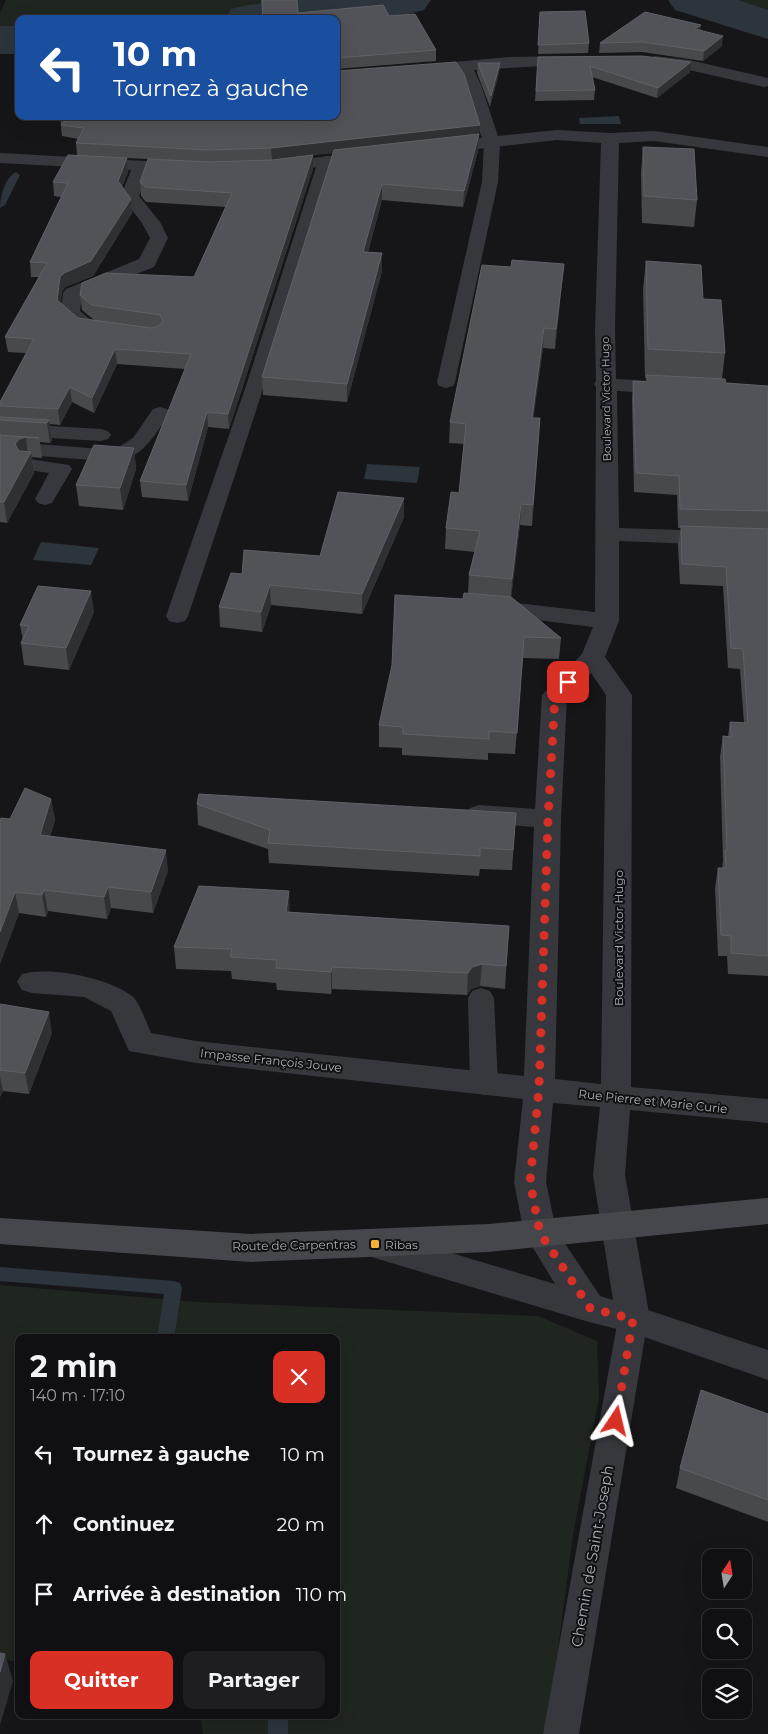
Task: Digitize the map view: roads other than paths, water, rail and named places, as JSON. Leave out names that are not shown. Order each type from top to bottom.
[{"type":"main road","name":"Route de Carpentras","points":[[0,1231],[251,1248],[375,1244],[540,1233],[768,1211]]},
{"type":"street","points":[[642,59],[689,65],[764,82]]},
{"type":"street","points":[[404,71],[509,62],[585,60]]},
{"type":"street","points":[[464,66],[473,85],[492,142]]},
{"type":"street","points":[[424,150],[557,135],[610,138],[654,136],[768,152]]},
{"type":"street","name":"Boulevard Victor Hugo","points":[[540,1233],[530,1182],[539,1088],[548,819],[555,695],[593,657],[606,621],[608,534],[604,384],[610,138]]},
{"type":"street","points":[[254,168],[385,155]]},
{"type":"street","points":[[0,158],[200,169]]},
{"type":"street","points":[[114,331],[87,327],[70,313],[73,293],[146,263],[160,238],[151,222],[130,196],[141,166]]},
{"type":"street","points":[[604,384],[691,388]]},
{"type":"street","points":[[608,534],[768,540]]},
{"type":"street","points":[[465,605],[540,612],[606,621]]},
{"type":"street","name":"Boulevard Victor Hugo","points":[[593,657],[619,695],[616,1098],[609,1175],[633,1319]]},
{"type":"street","points":[[459,813],[548,819]]},
{"type":"street","name":"Impasse François Jouve","points":[[32,982],[90,987],[124,1004],[140,1043],[196,1052],[484,1084],[539,1088]]},
{"type":"street","name":"Rue Pierre et Marie Curie","points":[[539,1088],[616,1098],[768,1111]]},
{"type":"street","points":[[540,1233],[590,1308]]},
{"type":"street","points":[[375,1244],[633,1319],[768,1365]]},
{"type":"lane","points":[[446,382],[490,182],[492,142]]},
{"type":"lane","points":[[177,616],[233,456],[326,161]]},
{"type":"lane","points":[[0,447],[118,456],[140,442],[160,413]]},
{"type":"lane","points":[[0,429],[101,435]]},
{"type":"lane","points":[[0,462],[62,469],[45,499]]},
{"type":"lane","points":[[481,998],[484,1084]]},
{"type":"lane","name":"Chemin de Saint-Joseph","points":[[561,1734],[633,1319]]},
{"type":"waterway","points":[[282,15],[408,0]]},
{"type":"waterway","points":[[691,0],[768,25]]},
{"type":"waterway","points":[[0,40],[15,40]]},
{"type":"waterway","points":[[0,205],[16,175]]},
{"type":"waterway","points":[[0,1274],[174,1288],[166,1334]]},
{"type":"waterway","points":[[278,1719],[278,1734]]},
{"type":"place","name":"Ribas","points":[[375,1244]]}]
